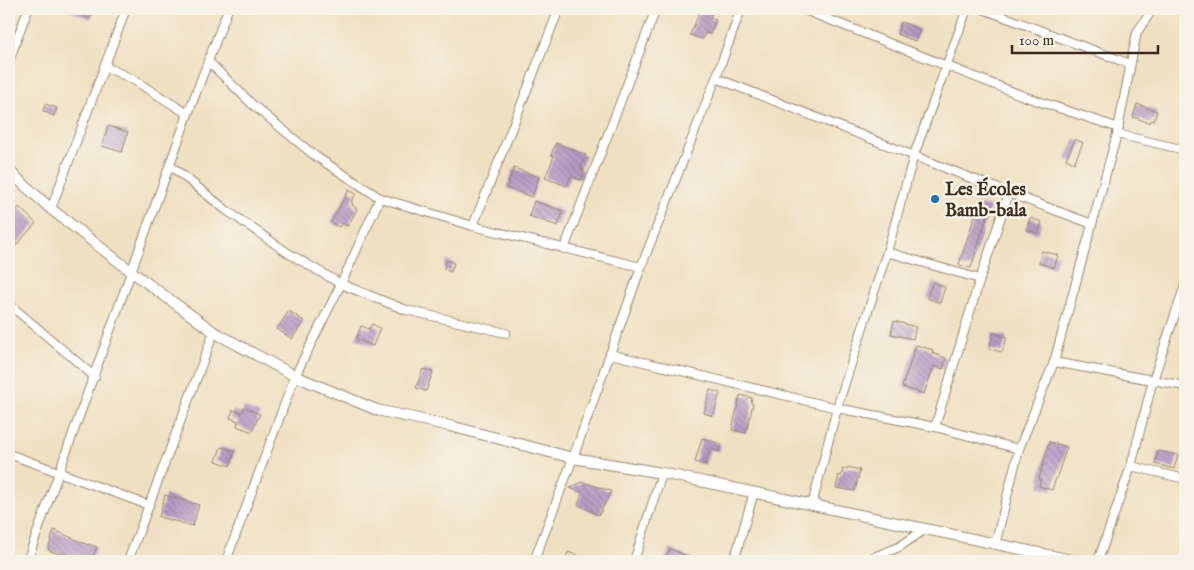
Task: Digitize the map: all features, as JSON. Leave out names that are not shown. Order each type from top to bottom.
[{"type":"street","points":[[9,61],[28,9]]},
{"type":"street","points":[[51,209],[126,9]]},
{"type":"street","points":[[27,561],[95,377],[188,114],[228,9]]},
{"type":"street","points":[[473,226],[559,9]]},
{"type":"street","points":[[564,249],[656,9]]},
{"type":"street","points":[[534,561],[574,458],[641,267],[716,78],[741,9]]},
{"type":"street","points":[[802,9],[1041,103],[1167,147],[1185,150]]},
{"type":"street","points":[[812,504],[837,408],[887,252],[914,155],[967,9]]},
{"type":"street","points":[[983,9],[1130,64]]},
{"type":"street","points":[[995,544],[1019,448],[1054,362],[1118,131],[1137,32],[1153,9]]},
{"type":"street","points":[[208,61],[253,105],[316,156],[380,198],[473,226],[641,267]]},
{"type":"street","points":[[104,66],[132,79],[188,114]]},
{"type":"street","points":[[716,78],[1092,224]]},
{"type":"street","points":[[170,166],[226,210],[288,253],[341,284],[406,310],[506,333]]},
{"type":"street","points":[[9,171],[51,209],[214,332],[295,376],[377,410],[450,426],[574,458],[662,473],[1076,561]]},
{"type":"street","points":[[935,427],[1009,193]]},
{"type":"street","points":[[226,561],[295,376],[341,284],[380,198]]},
{"type":"street","points":[[887,252],[980,280]]},
{"type":"street","points":[[1098,561],[1131,466],[1153,380],[1185,285]]},
{"type":"street","points":[[9,304],[95,377]]},
{"type":"street","points":[[128,561],[214,332]]},
{"type":"street","points":[[610,354],[837,408],[935,427],[1019,448]]},
{"type":"street","points":[[1054,362],[1185,386]]},
{"type":"street","points":[[9,454],[148,505]]},
{"type":"street","points":[[1131,466],[1185,479]]},
{"type":"street","points":[[634,561],[662,473]]},
{"type":"street","points":[[734,561],[754,492]]},
{"type":"street","points":[[864,561],[899,547],[924,530]]},
{"type":"building","points":[[66,9],[95,9],[90,19]]},
{"type":"building","points":[[701,9],[713,9],[710,18],[716,20],[710,34],[705,33],[703,39],[690,35]]},
{"type":"building","points":[[901,22],[920,29],[915,41],[897,34]]},
{"type":"building","points":[[45,104],[57,108],[54,116],[43,111]]},
{"type":"building","points":[[1137,104],[1157,111],[1154,121],[1151,120],[1150,123],[1133,117]]},
{"type":"building","points":[[108,126],[128,132],[122,152],[102,146]]},
{"type":"building","points":[[1075,139],[1083,143],[1074,163],[1066,159]]},
{"type":"building","points":[[556,143],[586,155],[580,169],[584,171],[581,180],[571,176],[567,186],[545,178],[554,156],[551,155]]},
{"type":"building","points":[[514,168],[539,177],[532,197],[506,188]]},
{"type":"building","points":[[349,190],[356,194],[351,202],[357,209],[348,226],[342,223],[339,227],[331,222]]},
{"type":"building","points":[[534,201],[563,211],[558,226],[529,216]]},
{"type":"building","points":[[978,205],[990,207],[971,268],[959,265]]},
{"type":"building","points":[[19,207],[36,223],[14,248],[9,243],[9,218]]},
{"type":"building","points":[[1030,218],[1042,222],[1038,233],[1026,230]]},
{"type":"building","points":[[1042,251],[1058,255],[1054,268],[1039,263]]},
{"type":"building","points":[[446,260],[454,263],[451,272],[444,269]]},
{"type":"building","points":[[933,282],[945,287],[940,303],[927,298]]},
{"type":"building","points":[[289,311],[304,321],[292,339],[277,329]]},
{"type":"building","points":[[894,321],[916,327],[913,339],[891,334]]},
{"type":"building","points":[[372,324],[380,328],[373,346],[356,339],[361,326],[369,329]]},
{"type":"building","points":[[993,333],[1007,337],[1002,352],[989,349]]},
{"type":"building","points":[[916,345],[933,350],[932,353],[946,358],[943,369],[934,366],[924,394],[902,387]]},
{"type":"building","points":[[423,369],[433,372],[426,391],[416,388]]},
{"type":"building","points":[[710,390],[720,393],[713,416],[704,413]]},
{"type":"building","points":[[740,395],[752,398],[751,403],[753,404],[746,433],[732,430]]},
{"type":"building","points":[[244,407],[260,414],[252,432],[237,426],[238,421],[230,418],[233,410],[242,413]]},
{"type":"building","points":[[702,438],[721,444],[719,452],[710,449],[705,465],[695,462]]},
{"type":"building","points":[[1049,442],[1067,447],[1052,490],[1039,486],[1041,479],[1039,479]]},
{"type":"building","points":[[221,447],[235,451],[230,466],[216,461]]},
{"type":"building","points":[[1158,451],[1178,455],[1174,469],[1155,464]]},
{"type":"building","points":[[848,467],[860,470],[855,491],[836,488],[839,475],[841,476],[843,469]]},
{"type":"building","points":[[582,482],[611,491],[599,515],[578,505],[582,493],[570,488]]},
{"type":"building","points":[[165,495],[199,505],[193,526],[159,517]]},
{"type":"building","points":[[54,530],[97,547],[91,561],[83,561],[60,552],[59,554],[48,550]]},
{"type":"building","points":[[670,549],[699,561],[664,561]]},
{"type":"building","points":[[568,552],[590,560],[590,561],[565,561]]},
{"type":"place","name":"Les Écoles Bamb-bala","points":[[935,199]]}]
